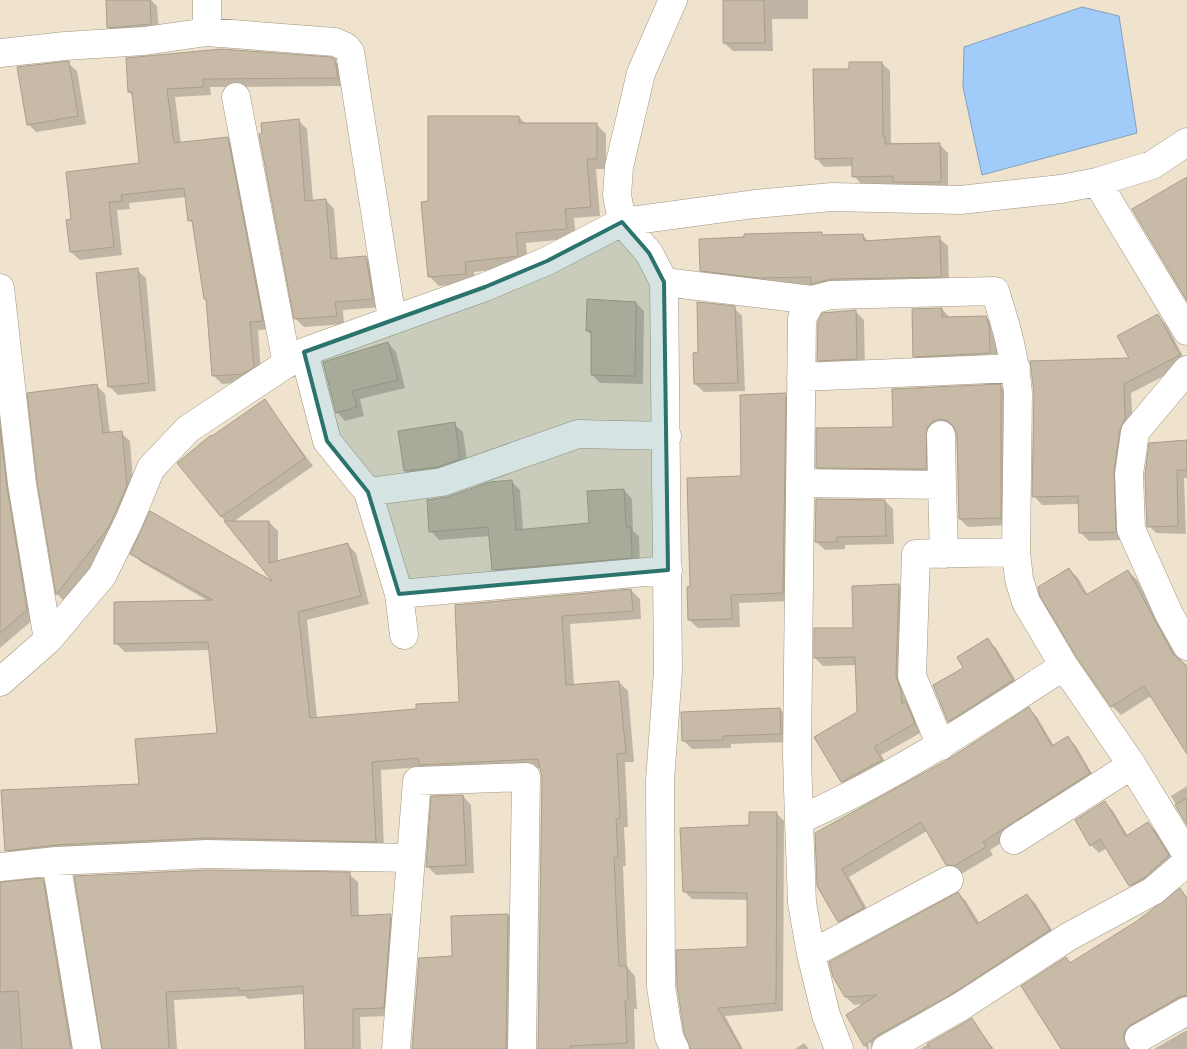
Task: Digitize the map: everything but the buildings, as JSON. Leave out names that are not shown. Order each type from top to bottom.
[{"type":"street","points":[[207,0],[207,32]]},
{"type":"street","points":[[673,0],[641,73],[621,158],[617,196],[622,222],[649,253],[664,282],[668,670],[660,781],[661,987],[669,1037],[675,1049]]},
{"type":"street","points":[[0,53],[64,46],[144,41],[207,32],[335,42],[346,47],[350,52],[392,319]]},
{"type":"street","points":[[236,97],[295,358],[327,441],[368,492],[399,594],[404,635]]},
{"type":"street","points":[[0,682],[48,640],[102,576],[129,521],[151,468],[188,429],[295,358],[392,319],[485,287],[538,265],[622,222],[755,204],[832,197],[960,200],[1061,189],[1097,182],[1152,165],[1187,142]]},
{"type":"street","points":[[1097,182],[1187,331]]},
{"type":"street","points":[[664,282],[812,300],[831,295],[995,291],[1009,336],[1016,368],[1018,393],[1016,552],[1019,579],[1026,602],[1064,666],[1132,765],[1187,855]]},
{"type":"street","points":[[0,288],[22,484],[48,640]]},
{"type":"street","points":[[812,300],[802,318],[797,756],[799,820],[802,903],[811,954],[826,1015],[839,1049]]},
{"type":"street","points":[[801,378],[1016,368]]},
{"type":"street","points":[[1187,370],[1135,432],[1130,474],[1131,529],[1169,614],[1187,646]]},
{"type":"street","points":[[368,492],[442,482],[578,434],[667,436]]},
{"type":"street","points":[[942,435],[944,554]]},
{"type":"street","points":[[800,483],[942,485]]},
{"type":"street","points":[[941,746],[912,676],[916,554],[1016,552]]},
{"type":"street","points":[[399,594],[668,570]]},
{"type":"street","points":[[799,820],[852,796],[941,746],[1064,666]]},
{"type":"street","points":[[1014,840],[1132,765]]},
{"type":"street","points":[[396,1049],[417,781],[526,777],[522,1049]]},
{"type":"street","points":[[0,867],[56,861],[207,854],[411,858]]},
{"type":"street","points":[[56,861],[87,1049]]},
{"type":"street","points":[[886,1049],[960,1007],[1068,937],[1154,891],[1187,862]]},
{"type":"street","points":[[811,954],[948,880]]},
{"type":"street","points":[[1139,1038],[1187,1011]]},
{"type":"highlighted area","points":[[622,222],[649,253],[664,282],[668,570],[399,594],[368,492],[327,441],[304,352],[485,287],[547,261]]},
{"type":"water","points":[[1082,7],[1119,16],[1137,133],[982,175],[963,87],[964,47]]}]
